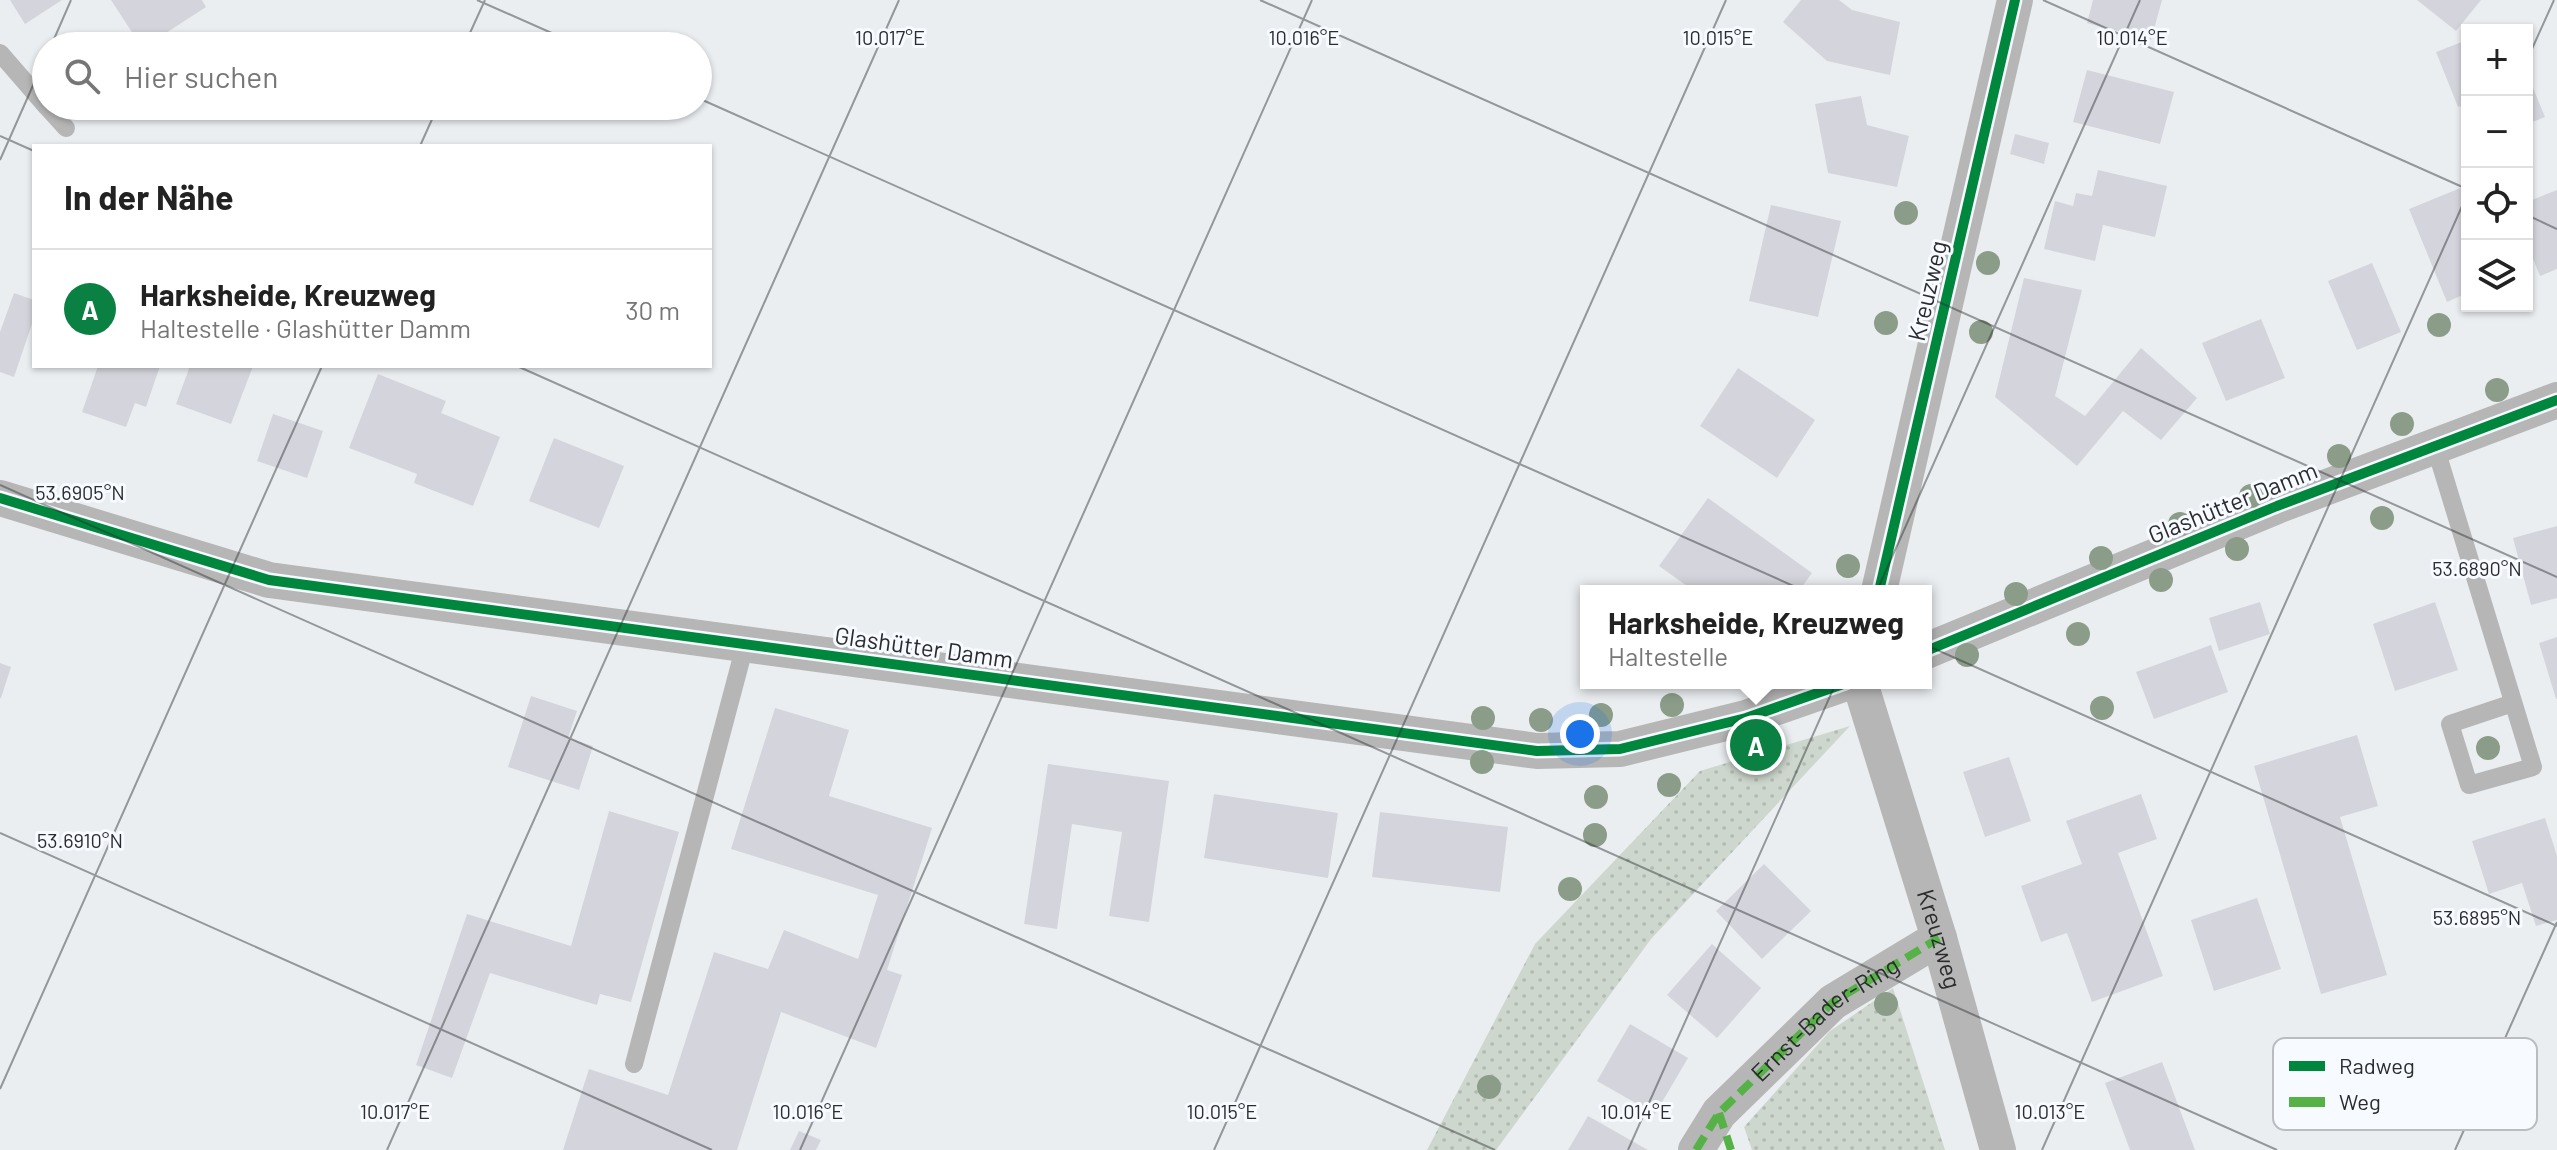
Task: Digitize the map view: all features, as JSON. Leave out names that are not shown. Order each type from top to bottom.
[{"type":"street","name":"Kreuzweg","points":[[1880,585],[2015,0]]},
{"type":"street","name":"Glashütter Damm","points":[[1932,649],[2277,506],[2557,400]]},
{"type":"street","name":"Glashütter Damm","points":[[0,498],[269,580],[1537,751],[1620,749],[1746,718],[1829,689]]},
{"type":"street","name":"Kreuzweg","points":[[1862,689],[1939,938],[1998,1150]]},
{"type":"street","name":"Ernst-Bader-Ring","points":[[1696,1150],[1719,1113],[1833,1002],[1939,938]]},
{"type":"street","points":[[1719,1113],[1731,1150]]},
{"type":"lane","points":[[0,53],[32,90]]},
{"type":"lane","points":[[59,120],[66,128]]},
{"type":"lane","points":[[2435,446],[2533,767],[2469,785],[2450,724],[2513,703]]},
{"type":"lane","points":[[634,1064],[745,645]]},
{"type":"shaded area","points":[[1850,726],[1651,939],[1496,1150],[1427,1150],[1535,944],[1700,771]]},
{"type":"shaded area","points":[[1893,988],[1945,1150],[1752,1150],[1744,1127],[1830,1031]]},
{"type":"building","points":[[10,0],[62,0],[25,24]]},
{"type":"building","points":[[111,0],[202,0],[206,7],[168,32],[132,32]]},
{"type":"building","points":[[1801,0],[1839,0],[1852,10],[1900,22],[1890,75],[1827,61],[1783,22]]},
{"type":"building","points":[[2093,0],[2162,0],[2151,40],[2087,23]]},
{"type":"building","points":[[2417,0],[2481,0],[2456,31]]},
{"type":"building","points":[[2461,42],[2461,106],[2458,107],[2436,52]]},
{"type":"building","points":[[2087,70],[2174,92],[2160,144],[2073,122]]},
{"type":"building","points":[[2533,88],[2545,117],[2533,122]]},
{"type":"building","points":[[1861,96],[1867,125],[1909,136],[1897,187],[1828,173],[1815,104]]},
{"type":"building","points":[[2015,134],[2049,143],[2044,164],[2010,154]]},
{"type":"building","points":[[2098,170],[2167,186],[2155,237],[2103,225],[2095,261],[2044,249],[2055,201],[2073,206],[2076,193],[2092,196]]},
{"type":"building","points":[[2461,188],[2461,296],[2447,302],[2409,209]]},
{"type":"building","points":[[2557,190],[2557,269],[2540,276],[2533,259],[2533,200]]},
{"type":"building","points":[[1771,205],[1841,221],[1818,317],[1749,301]]},
{"type":"building","points":[[2372,263],[2401,332],[2357,350],[2328,281]]},
{"type":"building","points":[[2024,278],[2082,290],[2055,396],[2085,416],[2141,348],[2197,398],[2161,440],[2123,411],[2077,466],[1995,397]]},
{"type":"building","points":[[14,293],[32,299],[32,324],[14,377],[0,372],[0,332]]},
{"type":"building","points":[[2261,319],[2285,378],[2226,401],[2202,343]]},
{"type":"building","points":[[97,368],[159,368],[146,407],[135,403],[126,427],[82,412]]},
{"type":"building","points":[[189,368],[252,368],[231,424],[176,404]]},
{"type":"building","points":[[1738,368],[1815,420],[1777,478],[1700,426]]},
{"type":"building","points":[[378,374],[446,401],[441,413],[500,437],[473,506],[414,483],[417,474],[349,448]]},
{"type":"building","points":[[273,414],[323,431],[307,478],[257,461]]},
{"type":"building","points":[[554,438],[624,466],[599,528],[529,501]]},
{"type":"building","points":[[1708,498],[1812,573],[1803,585],[1686,585],[1659,566]]},
{"type":"building","points":[[2557,526],[2557,598],[2531,605],[2513,538]]},
{"type":"building","points":[[2260,602],[2270,634],[2219,651],[2209,618]]},
{"type":"building","points":[[2435,602],[2458,670],[2395,691],[2373,624]]},
{"type":"building","points":[[2557,637],[2557,699],[2556,699],[2539,643]]},
{"type":"building","points":[[2211,645],[2228,692],[2154,719],[2136,672]]},
{"type":"building","points":[[0,663],[11,667],[1,698],[0,698]]},
{"type":"building","points":[[531,696],[577,711],[568,738],[593,746],[579,790],[508,767]]},
{"type":"building","points":[[775,708],[849,730],[829,796],[932,828],[887,970],[902,975],[876,1048],[781,1012],[737,1150],[563,1150],[589,1069],[668,1095],[714,952],[768,969],[784,930],[858,959],[878,895],[731,849]]},
{"type":"building","points":[[2357,735],[2378,806],[2340,817],[2387,975],[2321,994],[2254,766]]},
{"type":"building","points":[[2009,757],[2031,821],[1985,837],[1963,772]]},
{"type":"building","points":[[1048,764],[1169,781],[1149,922],[1109,916],[1122,832],[1072,824],[1057,929],[1024,924]]},
{"type":"building","points":[[1214,794],[1338,813],[1328,878],[1204,858]]},
{"type":"building","points":[[2141,794],[2157,839],[2118,853],[2163,976],[2092,1002],[2067,933],[2041,942],[2021,886],[2082,864],[2066,821]]},
{"type":"building","points":[[609,811],[679,832],[631,1002],[600,994],[597,1005],[490,973],[452,1078],[416,1065],[467,914],[571,946]]},
{"type":"building","points":[[1380,812],[1508,827],[1500,892],[1372,877]]},
{"type":"building","points":[[2545,818],[2557,856],[2557,920],[2536,926],[2522,883],[2489,894],[2472,841]]},
{"type":"building","points":[[1764,864],[1811,911],[1762,959],[1716,911]]},
{"type":"building","points":[[2257,898],[2281,969],[2214,991],[2191,920]]},
{"type":"building","points":[[1712,944],[1761,988],[1717,1038],[1667,995]]},
{"type":"building","points":[[1630,1024],[1688,1058],[1655,1114],[1597,1081]]},
{"type":"building","points":[[2162,1062],[2195,1150],[2130,1150],[2105,1083]]},
{"type":"building","points":[[1588,1116],[1648,1150],[1568,1150]]},
{"type":"building","points":[[799,1131],[821,1140],[816,1150],[790,1150]]},
{"type":"marked path","points":[[1696,1150],[1719,1113],[1833,1002],[1939,938]]},
{"type":"marked path","points":[[1719,1113],[1731,1150]]},
{"type":"cycle path","points":[[1880,585],[2015,0]]},
{"type":"cycle path","points":[[1932,649],[2277,506],[2557,400]]},
{"type":"cycle path","points":[[0,498],[269,580],[1537,751],[1620,749],[1746,718],[1829,689]]},
{"type":"place","name":"Harksheide, Kreuzweg","points":[[1756,745]]}]
